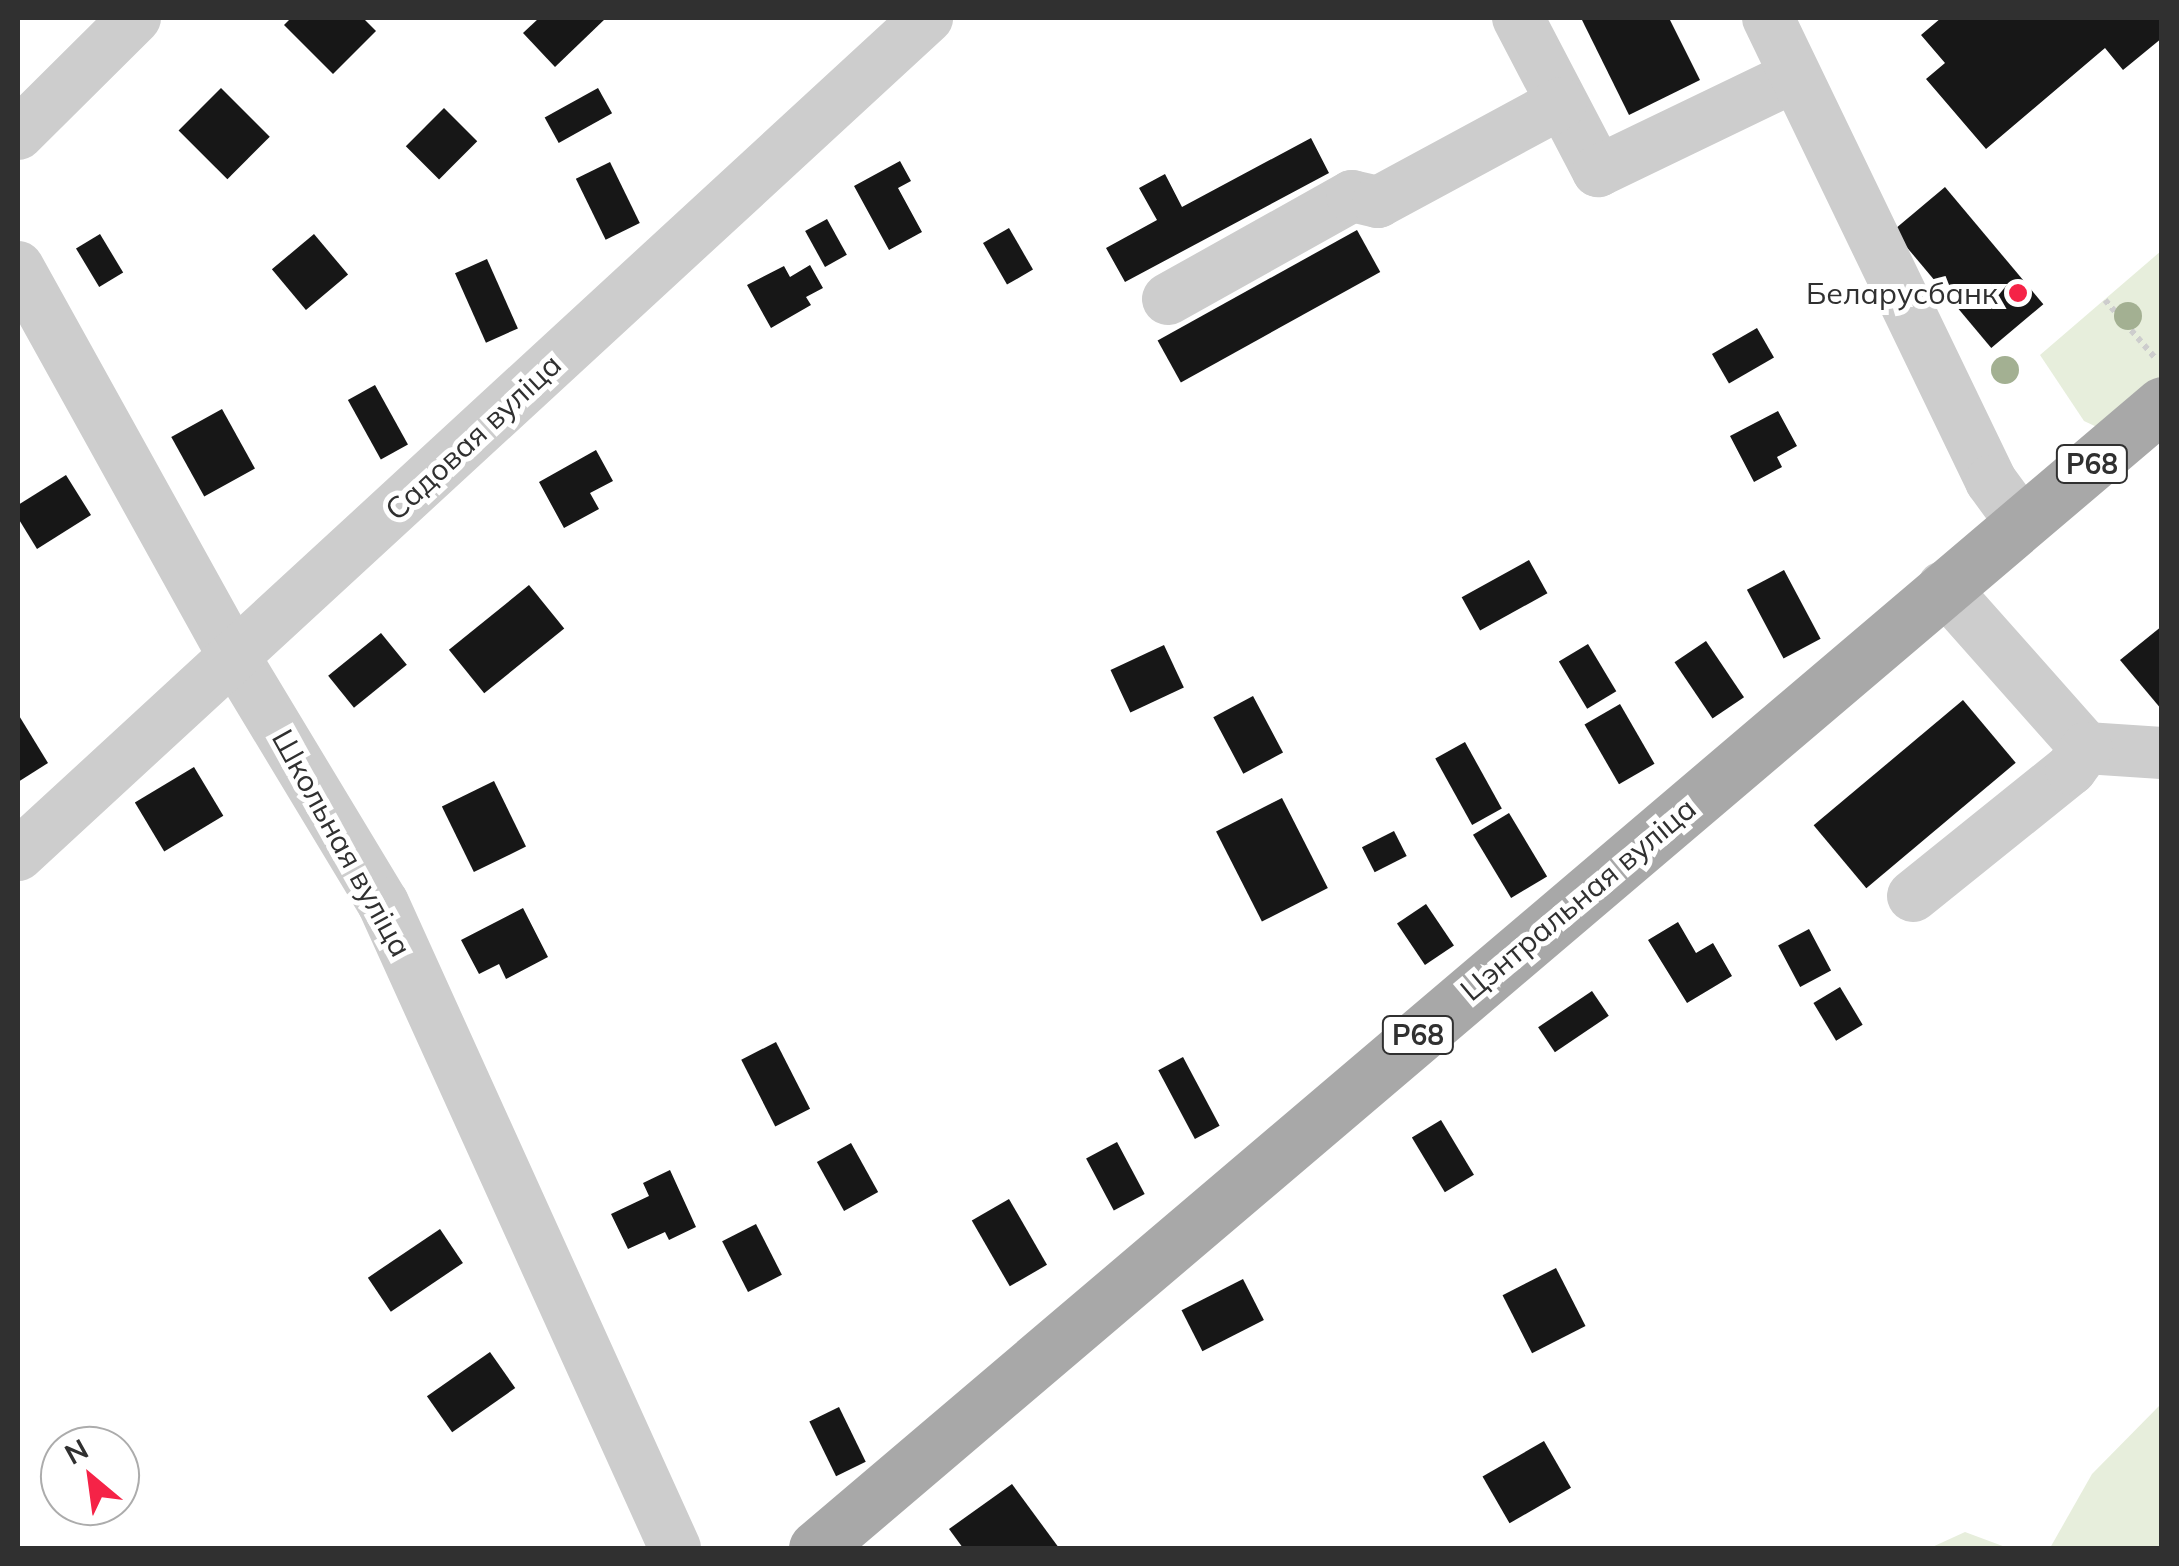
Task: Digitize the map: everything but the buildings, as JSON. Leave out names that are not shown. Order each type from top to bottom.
[{"type":"main road","name":"Р68","points":[[2021,522],[2162,404]]},
{"type":"main road","name":"Цэнтральная вуліца","points":[[816,1548],[2021,522]]},
{"type":"street","points":[[18,134],[135,18]]},
{"type":"street","name":"Садовая вуліца","points":[[18,855],[927,18]]},
{"type":"street","points":[[1518,18],[1598,171],[1795,76]]},
{"type":"street","points":[[1768,18],[1991,481],[2021,522]]},
{"type":"street","points":[[1168,298],[1352,196],[1378,202],[1561,103]]},
{"type":"street","name":"Школьная вуліца","points":[[18,267],[234,658],[383,903],[675,1548]]},
{"type":"street","points":[[1944,587],[2086,748],[2162,753]]},
{"type":"street","points":[[1912,896],[2071,769],[2086,748]]},
{"type":"path","points":[[2105,300],[2162,365]]},
{"type":"green space","points":[[2161,251],[2161,392],[2099,428],[2084,421],[2040,355]]},
{"type":"green space","points":[[2161,1404],[2161,1548],[2050,1548],[2092,1474]]},
{"type":"green space","points":[[1965,1532],[2008,1548],[1930,1548]]},
{"type":"place","name":"Беларусбанк","points":[[2018,293]]}]
